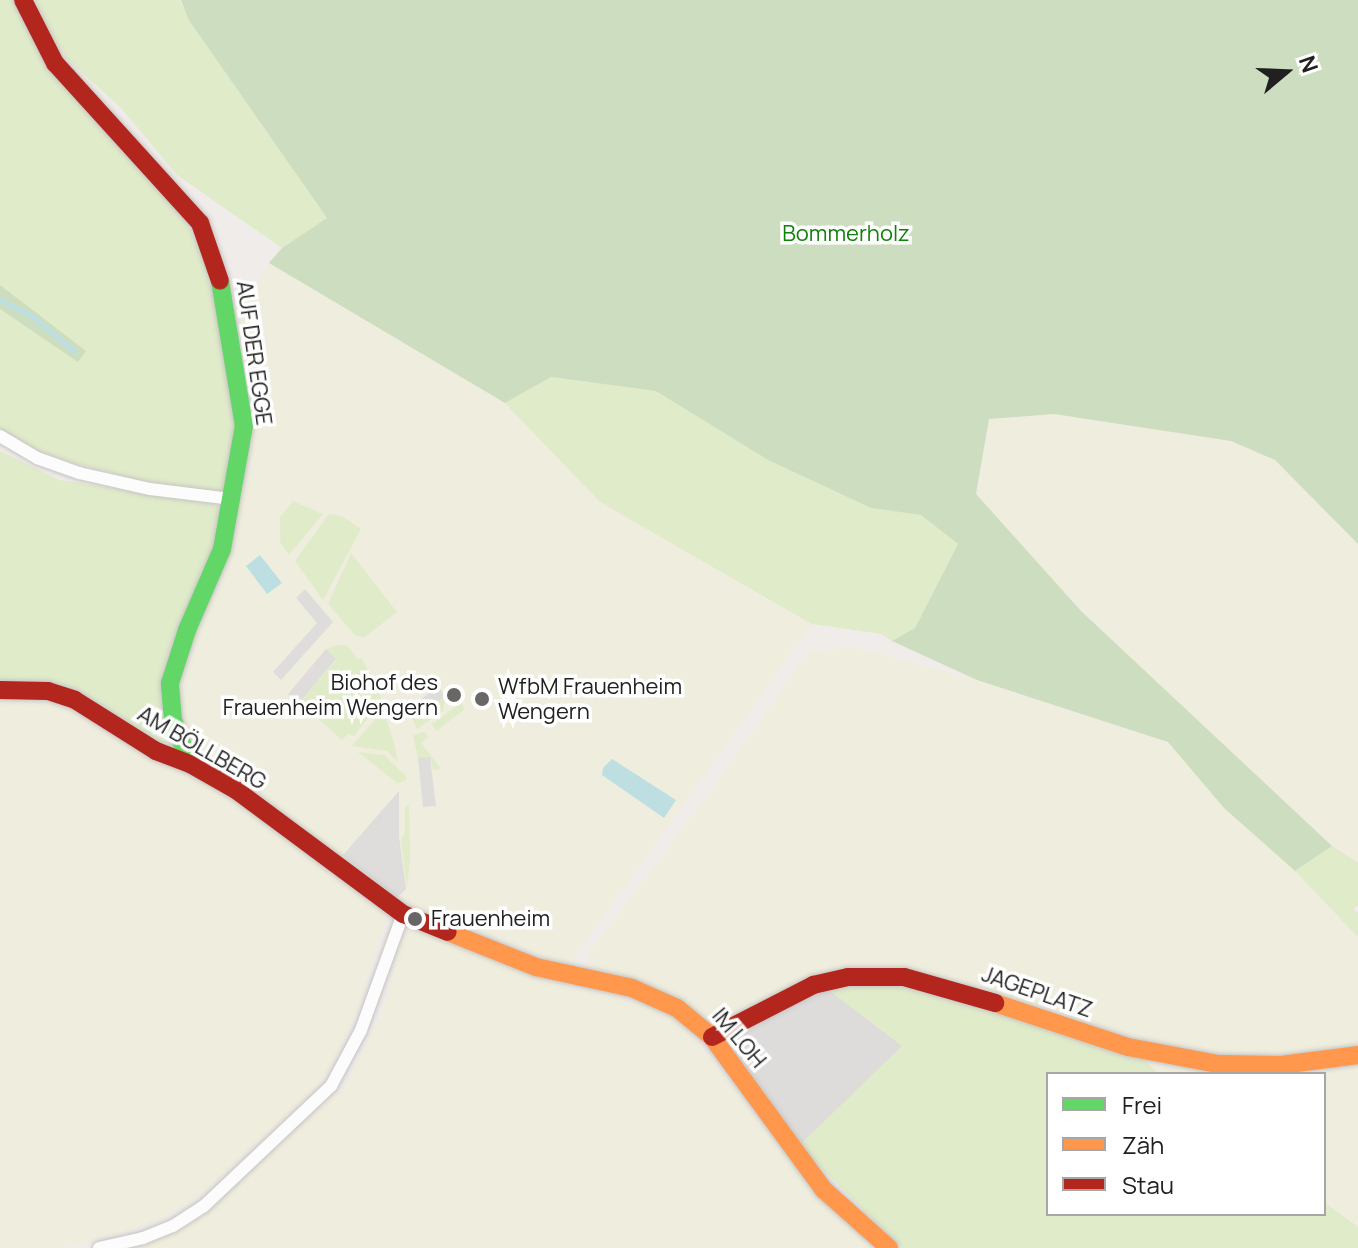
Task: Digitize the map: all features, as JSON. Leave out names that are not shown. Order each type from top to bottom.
[{"type":"street","name":"AUF DER EGGE","points":[[23,0],[55,63],[188,207],[208,241],[219,273],[244,426],[222,549],[187,630],[170,683],[173,720],[190,764]]},
{"type":"street","points":[[0,436],[37,458],[79,473],[150,489],[232,499]]},
{"type":"street","name":"AM BÖLLBERG","points":[[0,690],[48,691],[75,700],[156,751],[190,764],[236,790],[403,914]]},
{"type":"street","points":[[99,1248],[143,1238],[173,1226],[204,1206],[331,1086],[361,1030],[403,914]]},
{"type":"street","name":"IM LOH","points":[[403,914],[536,967],[632,988],[677,1008],[712,1037],[824,1190],[889,1248]]},
{"type":"street","name":"JAGEPLATZ","points":[[712,1037],[813,985],[848,977],[904,977],[977,996],[1040,1020],[1128,1047],[1218,1064],[1281,1065],[1358,1055]]},
{"type":"shaded area","points":[[269,263],[505,403],[600,502],[812,624],[568,966],[393,901],[192,752],[181,728],[177,671],[226,553],[235,328]]},
{"type":"shaded area","points":[[1054,414],[1231,441],[1275,460],[1358,544],[1358,863],[1332,846],[1081,611],[976,495],[989,419]]},
{"type":"shaded area","points":[[305,589],[333,622],[281,680],[273,672],[317,623],[296,598]]},
{"type":"shaded area","points":[[853,647],[977,680],[1168,742],[1224,808],[1295,871],[1358,937],[1358,1044],[1294,1054],[1227,1054],[1147,1041],[834,972],[799,982],[731,1018],[705,1017],[636,981],[590,968],[588,954],[722,776],[808,653]]},
{"type":"shaded area","points":[[326,649],[336,659],[299,703],[288,694]]},
{"type":"shaded area","points":[[438,686],[445,696],[413,720],[407,710]]},
{"type":"shaded area","points":[[36,694],[72,706],[123,738],[230,795],[387,915],[359,1008],[332,1065],[310,1095],[200,1195],[159,1221],[121,1233],[64,1248],[0,1248],[0,695]]},
{"type":"shaded area","points":[[430,757],[436,806],[423,807],[418,758]]},
{"type":"shaded area","points":[[399,791],[399,836],[406,889],[397,898],[343,855]]},
{"type":"shaded area","points":[[417,926],[565,986],[672,1011],[846,1225],[856,1223],[883,1248],[123,1248],[181,1228],[196,1218],[346,1085],[380,1018],[405,930]]},
{"type":"shaded area","points":[[825,987],[903,1046],[799,1146],[724,1046],[795,1001]]},
{"type":"shaded area","points":[[1141,1057],[1358,1063],[1358,1227],[1326,1203],[1326,1072],[1157,1072]]},
{"type":"green space","points":[[0,0],[12,0],[42,55],[183,217],[215,276],[240,427],[229,495],[144,481],[73,463],[20,445],[0,433]]},
{"type":"green space","points":[[35,0],[180,0],[188,19],[327,218],[282,248],[177,175],[121,108],[68,60],[47,31]]},
{"type":"green space","name":"Bommerholz","points":[[181,0],[1358,0],[1358,544],[1275,460],[1231,441],[1054,414],[989,419],[976,494],[1081,611],[1332,846],[1295,871],[1224,808],[1168,742],[977,680],[892,641],[915,628],[958,544],[921,515],[871,508],[768,460],[656,391],[551,377],[505,403],[269,263],[282,248],[327,218],[188,19]]},
{"type":"green space","points":[[0,285],[86,351],[78,362],[0,309]]},
{"type":"green space","points":[[551,377],[657,391],[768,460],[871,508],[921,515],[958,544],[915,628],[892,641],[882,634],[812,624],[600,502],[505,403]]},
{"type":"green space","points":[[0,451],[59,480],[213,503],[221,510],[222,523],[210,561],[171,645],[162,674],[163,721],[170,743],[157,743],[83,697],[0,687]]},
{"type":"green space","points":[[293,501],[323,514],[289,555],[280,542],[280,517]]},
{"type":"green space","points":[[329,514],[342,516],[361,529],[323,600],[295,561]]},
{"type":"green space","points":[[351,553],[397,612],[365,637],[356,636],[328,604]]},
{"type":"green space","points":[[348,646],[358,659],[362,658],[382,700],[354,736],[348,734],[342,740],[300,702],[336,660],[326,649]]},
{"type":"green space","points":[[445,696],[443,711],[417,729],[413,720]]},
{"type":"green space","points":[[461,703],[465,709],[436,731],[432,724]]},
{"type":"green space","points":[[383,710],[398,762],[387,751],[352,746]]},
{"type":"green space","points":[[425,732],[428,737],[421,743],[441,769],[433,770],[430,757],[418,758],[413,735]]},
{"type":"green space","points":[[358,752],[384,755],[407,777],[405,781],[397,783]]},
{"type":"green space","points":[[409,805],[407,888],[401,840],[405,833],[405,808]]},
{"type":"green space","points":[[1332,846],[1358,863],[1358,905],[1353,909],[1358,913],[1358,937],[1295,871]]},
{"type":"green space","points":[[900,982],[983,1004],[1141,1057],[1157,1072],[1046,1072],[1046,1216],[1326,1216],[1326,1203],[1358,1227],[1358,1248],[902,1248],[799,1146],[902,1046],[825,987]]},
{"type":"water","points":[[260,555],[282,583],[267,594],[246,566]]},
{"type":"water","points":[[612,759],[676,800],[664,818],[602,775],[603,768]]},
{"type":"waterway","points":[[0,300],[32,316],[74,351]]},
{"type":"traffic: fast","points":[[190,764],[173,720],[170,683],[187,630],[222,549],[244,426],[220,281]]},
{"type":"traffic: slow","points":[[448,932],[536,967],[632,988],[677,1008],[712,1037],[824,1190],[889,1248]]},
{"type":"traffic: slow","points":[[995,1003],[1128,1047],[1218,1064],[1281,1065],[1358,1055]]},
{"type":"traffic: jam","points":[[23,0],[55,63],[200,223],[220,281]]},
{"type":"traffic: jam","points":[[0,690],[48,691],[75,700],[156,751],[190,764],[236,790],[403,914],[448,932]]},
{"type":"traffic: jam","points":[[712,1037],[813,985],[848,977],[904,977],[995,1003]]},
{"type":"place","name":"Biohof des Frauenheim Wengern","points":[[454,695]]},
{"type":"place","name":"WfbM Frauenheim Wengern","points":[[482,699]]},
{"type":"place","name":"Frauenheim","points":[[415,919]]}]
